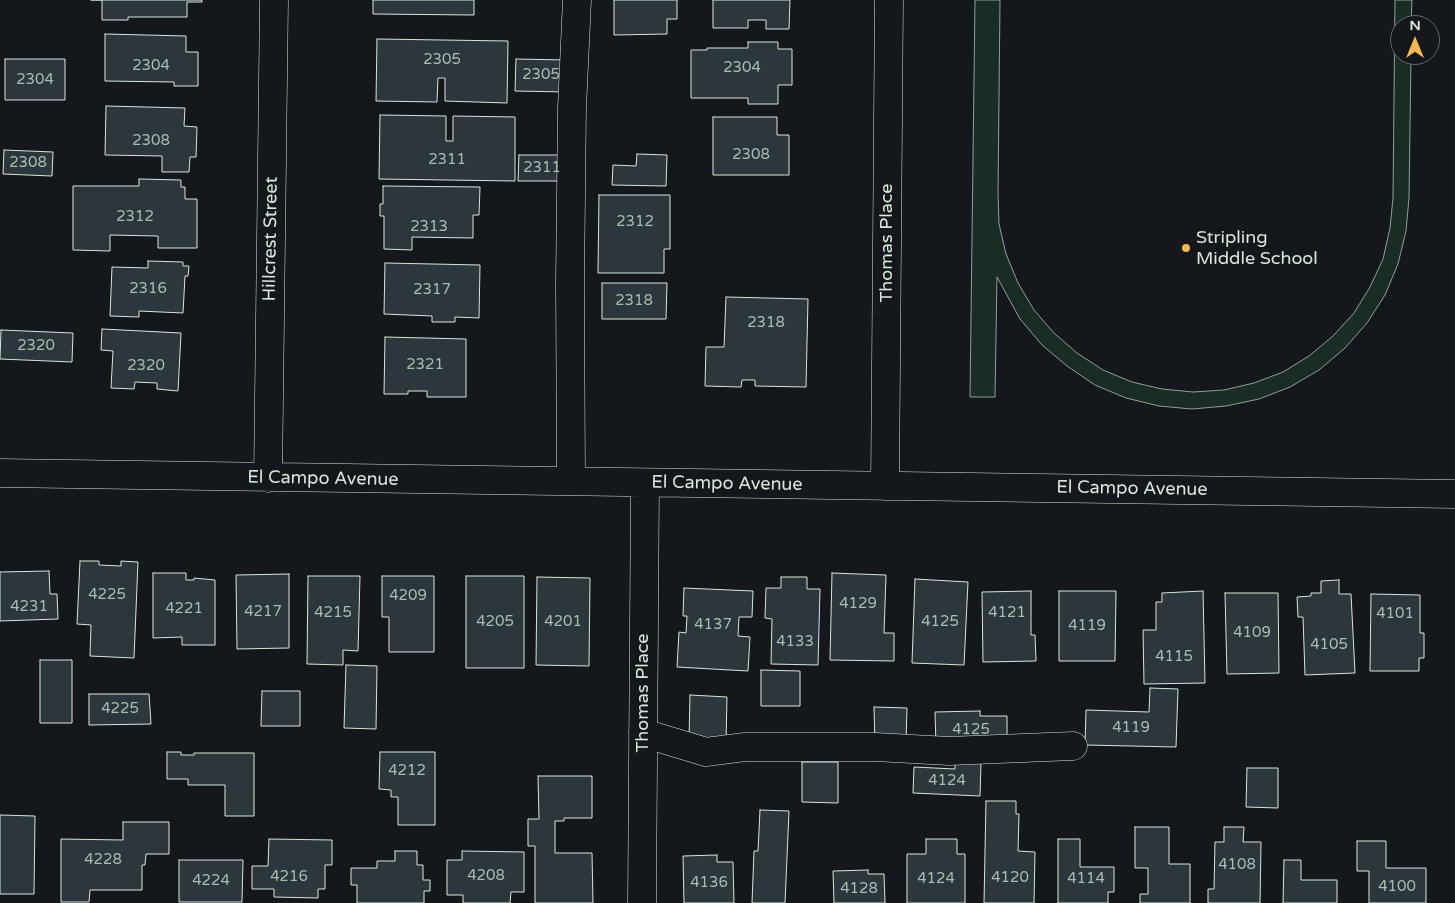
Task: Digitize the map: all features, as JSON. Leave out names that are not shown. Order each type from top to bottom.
[{"type":"street","name":"Hillcrest Street","points":[[268,478],[274,0]]},
{"type":"street","points":[[571,481],[570,272],[572,108],[577,0]]},
{"type":"street","name":"Thomas Place","points":[[885,486],[888,0]]},
{"type":"street","name":"El Campo Avenue","points":[[0,473],[1455,494]]},
{"type":"street","name":"Thomas Place","points":[[642,903],[645,482]]},
{"type":"street","points":[[643,733],[706,752],[745,748],[875,748],[948,751],[1072,746]]},
{"type":"green space","points":[[975,0],[1000,0],[999,224],[1006,254],[1018,283],[1034,310],[1054,333],[1077,353],[1103,370],[1132,382],[1162,389],[1193,392],[1224,390],[1254,383],[1283,372],[1309,356],[1333,336],[1354,313],[1370,287],[1383,259],[1390,228],[1393,198],[1394,65],[1411,65],[1409,198],[1406,231],[1398,264],[1385,295],[1367,323],[1345,348],[1319,370],[1290,387],[1259,399],[1226,406],[1192,409],[1159,406],[1126,398],[1095,385],[1067,366],[1042,345],[1020,319],[997,277],[995,397],[970,397]]},
{"type":"green space","points":[[1395,0],[1412,0],[1411,15],[1395,15]]},
{"type":"building","points":[[102,0],[202,0],[202,2],[187,2],[187,17],[128,17],[128,20],[102,20]]},
{"type":"building","points":[[373,0],[474,0],[474,15],[373,14]]},
{"type":"building","points":[[614,0],[677,0],[677,19],[667,19],[667,34],[614,35]]},
{"type":"building","points":[[713,0],[790,0],[789,29],[766,29],[766,20],[748,20],[748,28],[713,28]]},
{"type":"building","points":[[105,34],[186,36],[186,52],[198,52],[198,86],[174,86],[174,82],[105,81]]},
{"type":"building","points":[[377,39],[508,41],[507,103],[445,101],[445,78],[438,78],[437,102],[376,101]]},
{"type":"building","points":[[748,42],[778,42],[778,49],[792,49],[792,85],[778,85],[778,104],[748,104],[748,98],[691,98],[691,50],[748,48]]},
{"type":"building","points":[[5,59],[65,59],[65,100],[5,100]]},
{"type":"building","points":[[516,59],[567,60],[567,92],[515,91]]},
{"type":"building","points":[[106,106],[185,108],[184,126],[197,127],[196,157],[190,157],[189,172],[162,172],[162,156],[105,155]]},
{"type":"building","points":[[380,115],[446,116],[446,141],[453,141],[453,116],[515,117],[515,181],[379,179]]},
{"type":"building","points":[[713,117],[777,117],[777,135],[789,135],[789,175],[713,175]]},
{"type":"building","points":[[4,150],[53,152],[52,176],[3,174]]},
{"type":"building","points":[[637,154],[667,155],[666,186],[612,185],[613,165],[636,166]]},
{"type":"building","points":[[519,155],[566,155],[566,181],[518,181]]},
{"type":"building","points":[[139,179],[181,180],[181,187],[185,187],[185,199],[197,199],[197,248],[158,248],[158,236],[110,235],[110,251],[73,250],[73,186],[139,186]]},
{"type":"building","points":[[383,186],[480,187],[479,215],[473,215],[473,238],[412,237],[412,250],[384,249],[384,216],[380,216],[380,204],[383,204]]},
{"type":"building","points":[[599,195],[670,195],[670,249],[664,249],[664,273],[598,273]]},
{"type":"building","points":[[148,261],[183,262],[183,266],[189,266],[188,276],[185,276],[183,313],[139,311],[139,317],[110,316],[112,267],[148,268]]},
{"type":"building","points":[[385,263],[480,265],[479,318],[455,317],[455,322],[432,322],[432,316],[384,314]]},
{"type":"building","points":[[602,283],[667,283],[666,319],[602,319]]},
{"type":"building","points":[[726,297],[808,299],[806,387],[755,386],[755,380],[742,380],[741,387],[705,386],[706,347],[724,347]]},
{"type":"building","points":[[102,329],[181,333],[178,391],[157,389],[157,383],[135,382],[134,389],[111,388],[113,351],[101,350]]},
{"type":"building","points":[[1,330],[73,333],[72,362],[0,359]]},
{"type":"building","points":[[385,337],[466,339],[466,397],[427,397],[427,391],[408,391],[408,394],[384,394]]},
{"type":"building","points":[[80,561],[99,561],[99,565],[121,566],[121,561],[138,562],[134,658],[90,656],[91,625],[77,624]]},
{"type":"building","points":[[49,571],[50,594],[57,594],[58,619],[0,621],[0,572]]},
{"type":"building","points":[[153,573],[186,573],[186,580],[194,580],[194,578],[215,580],[215,645],[182,645],[182,637],[153,638]]},
{"type":"building","points":[[832,573],[886,575],[884,633],[894,633],[894,661],[830,660]]},
{"type":"building","points":[[289,574],[289,648],[237,649],[236,575]]},
{"type":"building","points":[[308,576],[360,576],[358,651],[343,650],[343,665],[307,664]]},
{"type":"building","points":[[382,576],[434,576],[434,652],[389,652],[389,617],[382,617]]},
{"type":"building","points":[[466,576],[524,576],[524,668],[466,668]]},
{"type":"building","points":[[537,577],[590,578],[589,666],[536,665]]},
{"type":"building","points":[[781,577],[807,577],[807,589],[820,589],[818,665],[771,664],[772,619],[765,618],[766,588],[781,588]]},
{"type":"building","points":[[915,579],[968,582],[964,665],[912,663]]},
{"type":"building","points":[[1339,580],[1339,594],[1351,594],[1355,673],[1305,675],[1303,617],[1298,617],[1297,597],[1311,596],[1311,593],[1321,593],[1321,581]]},
{"type":"building","points":[[684,588],[753,591],[752,617],[739,617],[738,636],[750,637],[748,671],[677,667],[679,632],[686,633],[687,616],[683,616]]},
{"type":"building","points":[[1031,591],[1031,635],[1035,635],[1036,661],[983,662],[982,592]]},
{"type":"building","points":[[1059,591],[1116,591],[1115,661],[1059,661]]},
{"type":"building","points":[[1203,591],[1205,683],[1144,684],[1143,630],[1156,630],[1156,602],[1162,602],[1162,593]]},
{"type":"building","points":[[1225,593],[1278,593],[1279,673],[1227,674]]},
{"type":"building","points":[[1371,594],[1420,595],[1420,633],[1424,633],[1424,658],[1419,658],[1419,671],[1370,671]]},
{"type":"building","points":[[40,660],[72,660],[72,723],[40,723]]},
{"type":"building","points":[[346,665],[377,666],[376,729],[344,728]]},
{"type":"building","points":[[761,670],[800,671],[800,706],[761,706]]},
{"type":"building","points":[[1150,688],[1178,689],[1176,747],[1085,745],[1086,710],[1149,712]]},
{"type":"building","points":[[262,691],[300,691],[300,726],[261,726]]},
{"type":"building","points":[[89,694],[149,694],[151,724],[89,725]]},
{"type":"building","points":[[690,695],[727,697],[726,742],[689,740]]},
{"type":"building","points":[[874,707],[907,708],[906,743],[875,747]]},
{"type":"building","points":[[980,711],[980,716],[1007,716],[1007,744],[936,745],[935,712]]},
{"type":"building","points":[[167,752],[181,752],[181,755],[194,755],[194,753],[254,753],[254,816],[225,816],[225,785],[188,785],[188,779],[167,779]]},
{"type":"building","points":[[380,752],[435,752],[435,825],[398,825],[398,797],[391,797],[391,790],[379,789]]},
{"type":"building","points":[[802,762],[838,762],[838,803],[802,802]]},
{"type":"building","points":[[955,763],[981,763],[980,796],[913,793],[914,767],[955,769]]},
{"type":"building","points":[[1247,768],[1278,768],[1278,808],[1246,807]]},
{"type":"building","points":[[538,776],[592,776],[592,818],[564,818],[564,821],[555,821],[555,853],[592,853],[593,903],[535,903],[535,846],[528,846],[528,819],[539,819]]},
{"type":"building","points":[[986,801],[1016,801],[1016,814],[1019,814],[1018,851],[1035,852],[1034,903],[984,903]]},
{"type":"building","points":[[760,810],[789,811],[785,903],[752,903],[754,851],[758,851]]},
{"type":"building","points":[[0,815],[35,816],[34,894],[0,894]]},
{"type":"building","points":[[123,822],[169,822],[169,854],[146,854],[145,865],[142,865],[142,890],[90,890],[89,902],[61,902],[61,839],[123,840]]},
{"type":"building","points":[[1135,827],[1169,827],[1169,864],[1190,864],[1190,903],[1140,903],[1140,894],[1148,894],[1148,868],[1135,868]]},
{"type":"building","points":[[1224,827],[1244,827],[1243,842],[1261,842],[1260,903],[1208,903],[1208,889],[1214,889],[1215,842],[1224,842]]},
{"type":"building","points":[[269,839],[332,840],[332,865],[325,865],[325,889],[318,889],[318,898],[274,897],[274,889],[252,889],[252,866],[268,866]]},
{"type":"building","points":[[926,839],[957,839],[957,854],[965,854],[965,903],[907,903],[907,854],[926,854]]},
{"type":"building","points":[[1058,839],[1080,839],[1080,867],[1114,867],[1114,892],[1108,892],[1108,903],[1058,903]]},
{"type":"building","points":[[1357,841],[1386,841],[1386,868],[1426,868],[1426,903],[1369,903],[1369,871],[1357,871]]},
{"type":"building","points":[[395,851],[417,851],[417,865],[423,865],[423,880],[430,880],[430,891],[424,891],[424,903],[357,903],[357,885],[351,885],[351,868],[377,868],[377,861],[395,861]]},
{"type":"building","points":[[462,851],[524,852],[524,892],[511,892],[510,903],[463,903],[463,895],[447,895],[447,860],[462,860]]},
{"type":"building","points":[[717,855],[717,862],[733,862],[734,903],[684,903],[683,856]]},
{"type":"building","points":[[179,860],[243,860],[242,902],[179,902]]},
{"type":"building","points":[[1284,860],[1301,860],[1301,880],[1337,880],[1337,903],[1283,903]]},
{"type":"building","points":[[868,870],[868,874],[884,874],[885,903],[834,903],[833,871]]},
{"type":"place","name":"Stripling Middle School","points":[[1186,248]]}]
